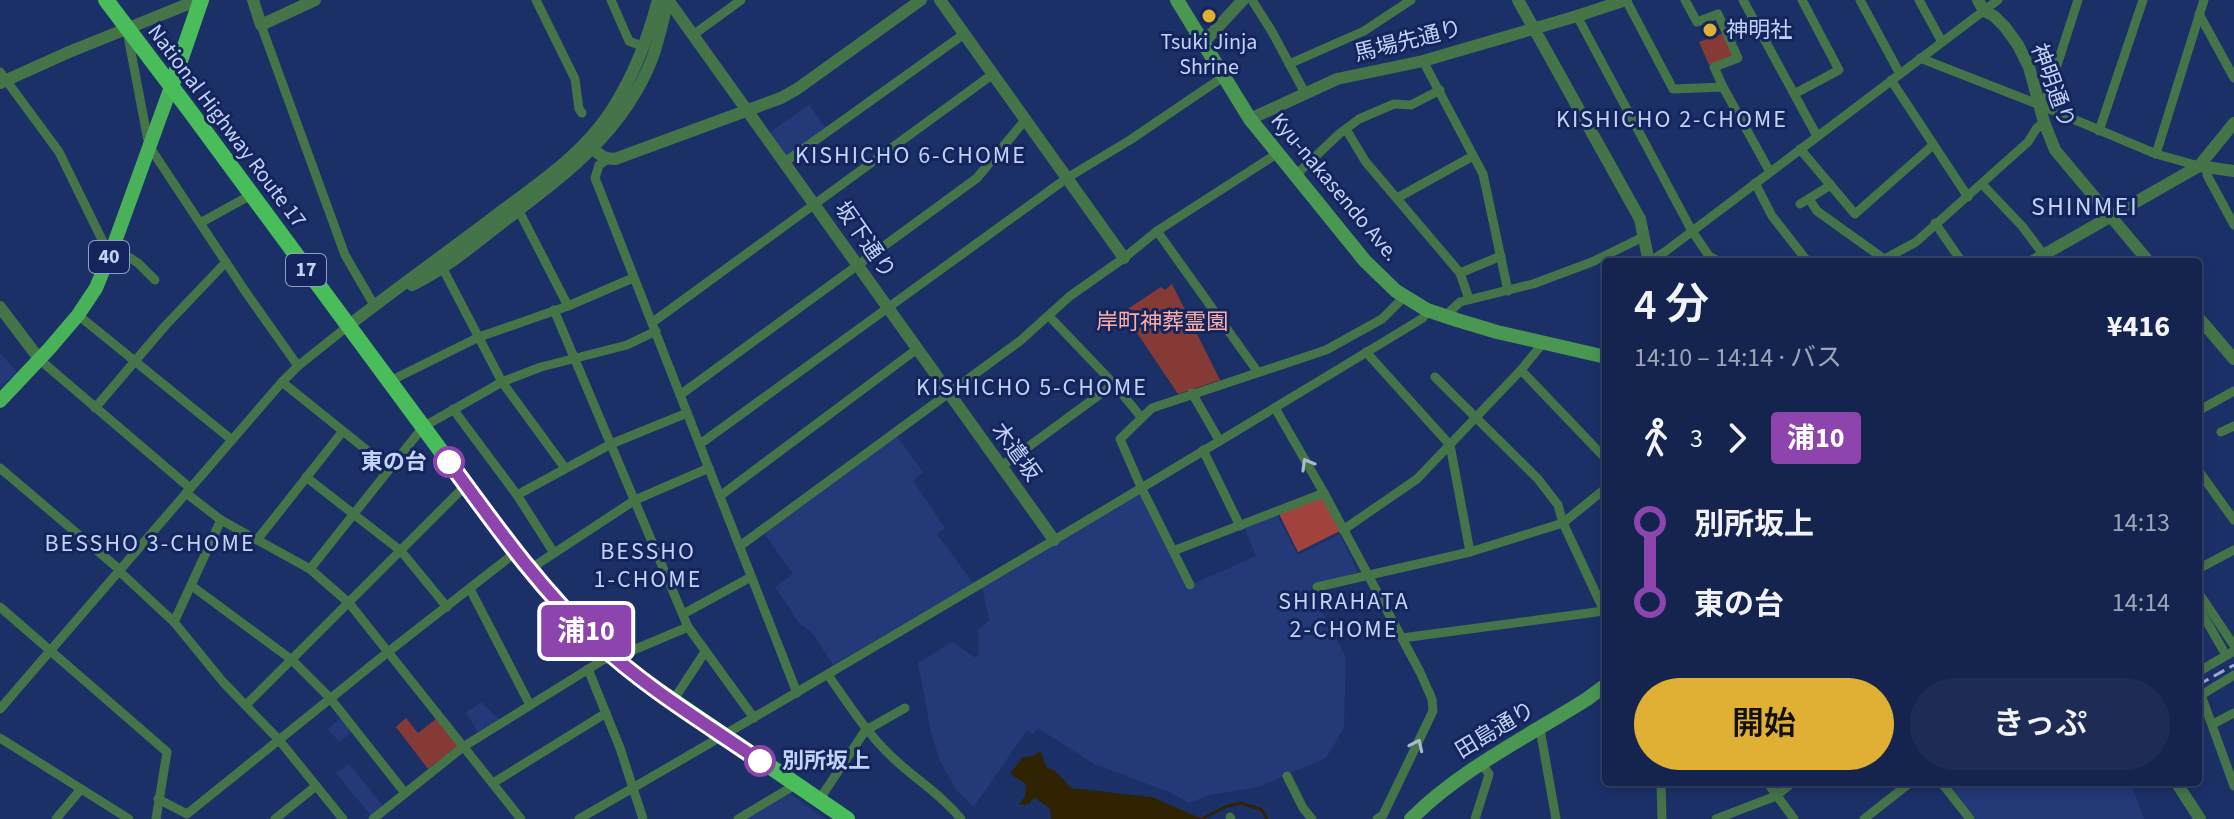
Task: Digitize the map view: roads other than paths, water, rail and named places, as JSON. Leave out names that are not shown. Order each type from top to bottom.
[{"type":"highway","name":"National Highway Route 17","points":[[106,0],[516,552],[562,608],[614,657],[672,702],[847,819]]},
{"type":"highway","points":[[171,87],[199,0]]},
{"type":"main road","name":"Kyu-nakasendo Ave.","points":[[1177,0],[1250,119],[1370,268],[1404,297],[1427,310],[1497,332],[1602,356]]},
{"type":"main road","name":"40","points":[[0,401],[40,360],[96,288],[171,87]]},
{"type":"main road","name":"田島通り","points":[[1411,819],[1427,802],[1481,763],[1602,688]]},
{"type":"street","points":[[155,280],[138,263],[111,252],[59,152],[2,78],[199,0]]},
{"type":"street","points":[[253,0],[345,255],[374,305]]},
{"type":"street","points":[[261,25],[315,0]]},
{"type":"street","points":[[536,0],[575,79],[582,113]]},
{"type":"street","points":[[611,0],[629,41],[644,47]]},
{"type":"street","points":[[0,709],[298,366],[568,159],[609,113],[627,83],[644,47],[658,0]]},
{"type":"street","points":[[374,305],[443,269],[593,149],[615,124],[640,84],[652,58],[668,0]]},
{"type":"street","name":"坂下通り","points":[[668,0],[917,349]]},
{"type":"street","points":[[693,35],[741,0]]},
{"type":"street","points":[[593,149],[608,159],[615,159],[781,98],[921,0]]},
{"type":"street","points":[[940,0],[1124,258]]},
{"type":"street","points":[[1203,43],[1243,0]]},
{"type":"street","points":[[1252,0],[1305,93]]},
{"type":"street","points":[[1289,64],[1364,31],[1411,0]]},
{"type":"street","points":[[1518,0],[1640,219],[1648,258]]},
{"type":"street","points":[[1626,0],[1673,89],[1723,87]]},
{"type":"street","name":"馬場先通り","points":[[1250,119],[1337,79],[1423,61],[1626,0]]},
{"type":"street","points":[[1685,0],[1697,22],[1718,14],[1738,58],[1714,67],[1770,172]]},
{"type":"street","points":[[1743,0],[1817,136]]},
{"type":"street","points":[[1794,94],[1839,70],[1802,0]]},
{"type":"street","points":[[1860,0],[1900,74]]},
{"type":"street","points":[[1919,0],[1942,42]]},
{"type":"street","points":[[1655,258],[1942,42],[1981,5],[1998,0]]},
{"type":"street","points":[[2040,105],[2047,96],[2078,0]]},
{"type":"street","points":[[2099,131],[2143,0]]},
{"type":"street","points":[[2156,154],[2204,0]]},
{"type":"street","name":"神明通り","points":[[1981,5],[2005,27],[2018,45],[2029,67],[2055,150],[2146,258]]},
{"type":"street","points":[[2199,14],[2234,78]]},
{"type":"street","points":[[1577,16],[1692,231],[1713,258]]},
{"type":"street","points":[[127,29],[149,146],[298,366]]},
{"type":"street","points":[[785,162],[964,34]]},
{"type":"street","points":[[1920,58],[2156,154],[2203,167],[2234,171]]},
{"type":"street","points":[[1423,61],[1483,174],[1508,291]]},
{"type":"street","points":[[310,569],[423,427],[502,382],[541,367],[627,345],[993,74]]},
{"type":"street","points":[[700,444],[1067,178],[1223,77]]},
{"type":"street","points":[[1891,80],[1968,197]]},
{"type":"street","points":[[1295,176],[1359,119],[1394,104],[1411,105],[1440,90]]},
{"type":"street","points":[[680,395],[977,178],[1026,119]]},
{"type":"street","points":[[1886,258],[1916,242],[2028,142],[2044,122]]},
{"type":"street","points":[[1982,184],[2022,226],[2046,258],[2110,217],[2203,167],[2234,123]]},
{"type":"street","points":[[1346,129],[1365,161],[1460,273],[1469,299]]},
{"type":"street","points":[[1800,149],[1855,214],[1933,145]]},
{"type":"street","points":[[740,546],[1020,341],[1070,296],[1157,231],[1278,153]]},
{"type":"street","points":[[1397,198],[1473,156]]},
{"type":"street","points":[[608,159],[599,165],[595,178],[797,693]]},
{"type":"street","points":[[2203,167],[2234,225]]},
{"type":"street","points":[[1755,183],[1772,216],[1805,258]]},
{"type":"street","points":[[1831,185],[1805,202],[1879,258]]},
{"type":"street","points":[[200,223],[251,195]]},
{"type":"street","points":[[519,211],[568,306]]},
{"type":"street","points":[[1935,223],[1959,258]]},
{"type":"street","points":[[1157,231],[1257,371]]},
{"type":"street","points":[[1445,316],[1460,302],[1533,284],[1592,262],[1643,237]]},
{"type":"street","points":[[1460,273],[1501,256]]},
{"type":"street","points":[[95,408],[226,262]]},
{"type":"street","points":[[443,269],[502,382],[565,468]]},
{"type":"street","points":[[390,381],[479,337],[568,306],[633,278]]},
{"type":"street","points":[[1190,585],[1120,439],[1152,408],[1326,350],[1382,319],[1404,297]]},
{"type":"street","points":[[0,307],[40,360],[221,520],[310,569],[349,603],[521,819]]},
{"type":"street","points":[[554,310],[688,627],[754,718]]},
{"type":"street","points":[[579,819],[828,675],[1275,408],[1423,318],[1427,310]]},
{"type":"street","points":[[78,315],[232,440]]},
{"type":"street","points":[[1049,316],[1141,417]]},
{"type":"street","points":[[2202,322],[2234,359]]},
{"type":"street","points":[[1343,530],[1417,479],[1543,343]]},
{"type":"street","points":[[720,496],[917,349]]},
{"type":"street","name":"木遣坂","points":[[917,349],[1054,540]]},
{"type":"street","points":[[1366,352],[1450,445],[1470,552]]},
{"type":"street","points":[[1521,370],[1602,455]]},
{"type":"street","points":[[1435,377],[1538,479],[1558,505],[1563,523],[1602,607]]},
{"type":"street","points":[[282,382],[389,468]]},
{"type":"street","points":[[1002,466],[1114,384]]},
{"type":"street","points":[[2202,409],[2234,391]]},
{"type":"street","points":[[1192,393],[1219,440]]},
{"type":"street","points":[[1275,408],[1324,493],[1432,699],[1433,711],[1384,818]]},
{"type":"street","points":[[453,409],[517,495],[554,553]]},
{"type":"street","points":[[517,495],[611,444],[687,413]]},
{"type":"street","points":[[2221,432],[2234,426]]},
{"type":"street","points":[[257,540],[343,431]]},
{"type":"street","points":[[1203,450],[1240,526]]},
{"type":"street","points":[[0,468],[120,570],[174,622],[223,682],[279,740],[343,819]]},
{"type":"street","points":[[530,569],[635,500],[709,468]]},
{"type":"street","points":[[2202,476],[2234,520]]},
{"type":"street","points":[[306,477],[401,551],[447,607]]},
{"type":"street","points":[[246,705],[466,485]]},
{"type":"street","points":[[1317,587],[1470,552],[1563,523],[1602,491]]},
{"type":"street","points":[[1173,551],[1324,493]]},
{"type":"street","points":[[174,622],[221,520]]},
{"type":"street","points":[[2202,567],[2234,550]]},
{"type":"street","points":[[158,799],[187,814],[516,552]]},
{"type":"street","points":[[683,614],[751,577]]},
{"type":"street","points":[[192,586],[292,660],[330,698],[405,793]]},
{"type":"street","points":[[470,589],[530,705]]},
{"type":"street","points":[[2202,598],[2231,650],[2202,669]]},
{"type":"street","points":[[0,607],[167,752],[156,819]]},
{"type":"street","points":[[1402,638],[1602,613]]},
{"type":"street","points":[[373,819],[463,747],[588,669],[603,660],[688,627]]},
{"type":"street","points":[[672,702],[705,652]]},
{"type":"street","points":[[588,669],[643,819]]},
{"type":"street","points":[[828,675],[891,756],[947,802],[961,819]]},
{"type":"street","points":[[2202,694],[2234,675]]},
{"type":"street","points":[[2202,702],[2213,724],[2234,786]]},
{"type":"street","points":[[819,800],[867,729],[905,708]]},
{"type":"street","points":[[493,783],[606,713]]},
{"type":"street","points":[[2213,724],[2234,713]]},
{"type":"street","points":[[1540,729],[1556,819]]},
{"type":"street","points":[[0,738],[129,819]]},
{"type":"street","points":[[1475,819],[1489,774],[1481,763]]},
{"type":"street","points":[[1287,776],[1312,819]]},
{"type":"street","points":[[738,819],[795,785]]},
{"type":"street","points":[[275,819],[316,786]]},
{"type":"street","points":[[1661,786],[1662,819]]},
{"type":"street","points":[[1770,786],[1794,819]]},
{"type":"street","points":[[1716,819],[1776,796],[1788,786]]},
{"type":"street","points":[[1864,819],[1906,786]]},
{"type":"street","points":[[1944,786],[1970,819]]},
{"type":"street","points":[[2179,786],[2200,819]]},
{"type":"street","points":[[56,819],[81,789]]},
{"type":"waterway","points":[[1202,819],[1241,803],[1262,810],[1267,819]]},
{"type":"railway","points":[[2202,683],[2234,665]]},
{"type":"place","name":"Tsuki Jinja Shrine","points":[[1209,16]]},
{"type":"place","name":"神明社","points":[[1710,30]]},
{"type":"place","name":"東の台","points":[[449,462]]},
{"type":"place","name":"別所坂上","points":[[760,761]]},
{"type":"district","name":"KISHICHO 2-CHOME","points":[[1672,119]]},
{"type":"district","name":"KISHICHO 6-CHOME","points":[[911,155]]},
{"type":"district","name":"SHINMEI","points":[[2085,206]]},
{"type":"district","name":"KISHICHO 5-CHOME","points":[[1032,387]]},
{"type":"district","name":"BESSHO 3-CHOME","points":[[150,543]]},
{"type":"district","name":"BESSHO 1-CHOME","points":[[648,565]]},
{"type":"district","name":"SHIRAHATA 2-CHOME","points":[[1344,615]]},
{"type":"park label","name":"岸町神葬霊園","points":[[1162,322]]}]
